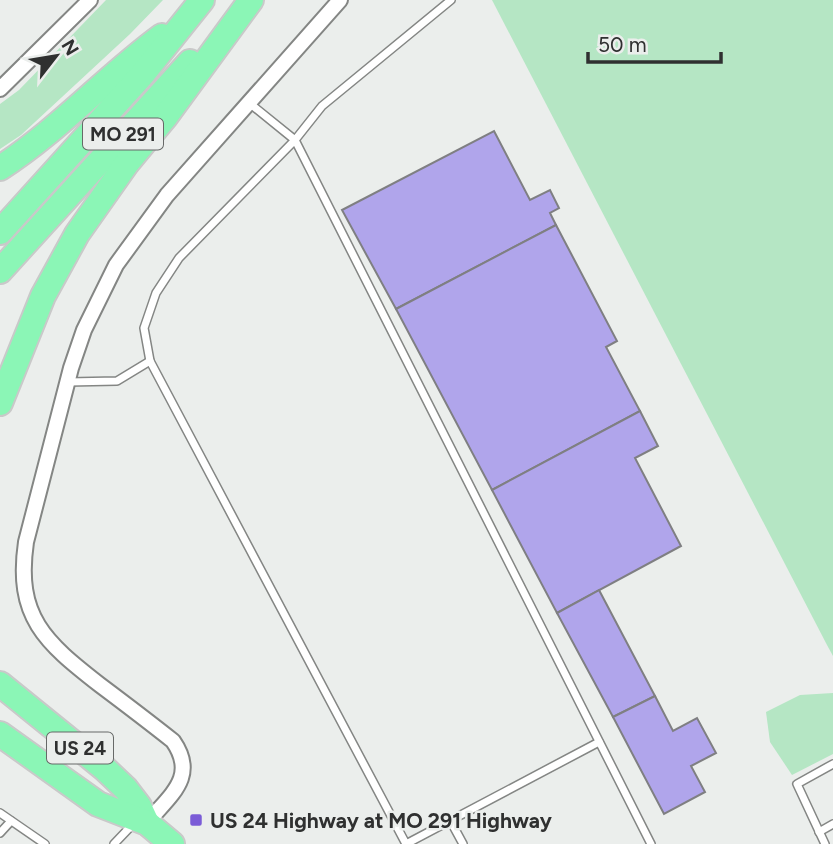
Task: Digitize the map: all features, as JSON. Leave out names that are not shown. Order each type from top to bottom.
[{"type":"highway","name":"MO 291","points":[[0,232],[142,75],[202,0]]},
{"type":"highway","name":"MO 291","points":[[0,271],[158,95],[250,0]]},
{"type":"highway","points":[[0,403],[43,296],[78,234],[127,163],[166,116],[250,0]]},
{"type":"highway","points":[[0,168],[26,152],[131,59],[185,19]]},
{"type":"highway","name":"US 24","points":[[0,684],[119,782],[139,806],[142,821]]},
{"type":"highway","name":"US 24","points":[[0,734],[99,804],[142,821],[172,844]]},
{"type":"street","points":[[0,89],[90,0]]},
{"type":"street","points":[[142,821],[178,786],[185,768],[182,753],[173,741],[65,658],[46,640],[33,616],[25,589],[23,566],[26,542],[84,330],[116,264],[167,195],[340,0]]},
{"type":"lane","points":[[451,0],[322,106],[295,140],[179,258],[156,293],[144,328],[150,361],[406,844],[599,742]]},
{"type":"lane","points":[[248,102],[295,140],[651,844]]},
{"type":"lane","points":[[68,382],[117,382],[150,361]]},
{"type":"lane","points":[[825,844],[797,784],[833,764]]},
{"type":"lane","points":[[0,813],[45,844]]},
{"type":"lane","points":[[450,820],[463,844]]},
{"type":"lane","points":[[0,833],[11,821]]},
{"type":"lane","points":[[114,844],[142,821]]},
{"type":"lane","points":[[819,832],[833,824]]},
{"type":"green space","points":[[106,0],[163,0],[21,135],[0,149],[0,104],[19,90]]},
{"type":"green space","points":[[492,0],[833,0],[833,656],[827,645]]},
{"type":"green space","points":[[833,693],[833,754],[792,775],[770,742],[766,712],[800,695]]},
{"type":"building","points":[[494,131],[530,200],[550,190],[559,208],[550,213],[556,225],[396,309],[342,210]]},
{"type":"building","points":[[556,225],[617,341],[606,347],[640,411],[492,490],[396,309]]},
{"type":"building","points":[[640,411],[658,446],[635,458],[681,546],[557,613],[492,490]]},
{"type":"building","points":[[599,590],[655,696],[613,717],[557,613]]},
{"type":"building","points":[[655,696],[673,731],[697,718],[716,753],[691,766],[705,792],[664,814],[613,717]]},
{"type":"place","name":"US 24 Highway at MO 291 Highway","points":[[196,820]]}]
